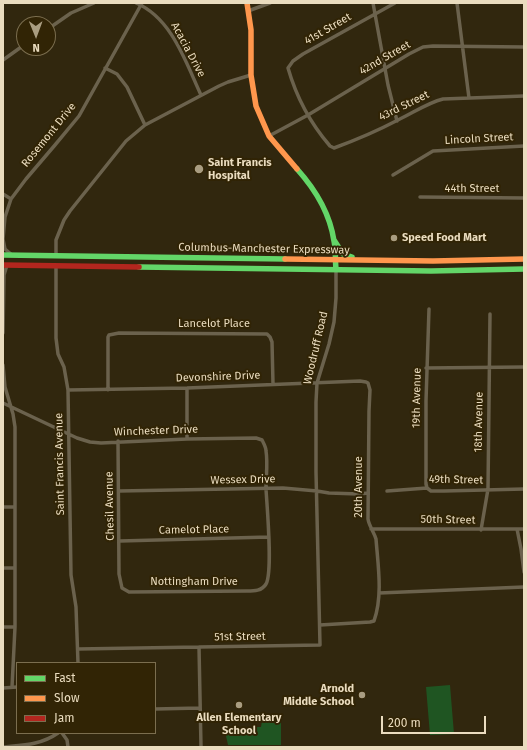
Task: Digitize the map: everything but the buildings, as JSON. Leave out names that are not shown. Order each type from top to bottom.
[{"type":"main road","name":"Woodruff Road","points":[[247,3],[251,41],[251,75],[256,106],[269,136],[313,189],[325,211],[334,240],[336,269]]},
{"type":"main road","points":[[334,240],[340,253],[343,255],[363,257],[368,260]]},
{"type":"main road","name":"Columbus-Manchester Expressway","points":[[3,255],[335,260],[483,261],[524,259]]},
{"type":"main road","points":[[194,267],[200,265],[226,264],[229,258]]},
{"type":"main road","name":"Columbus-Manchester Expressway","points":[[5,265],[425,271],[524,269]]},
{"type":"street","points":[[56,23],[71,13],[92,3]]},
{"type":"street","name":"Acacia Drive","points":[[136,3],[141,4],[165,25],[180,50],[201,95]]},
{"type":"street","points":[[248,11],[270,3]]},
{"type":"street","points":[[373,3],[385,69],[398,120]]},
{"type":"street","name":"41st Street","points":[[308,115],[288,68],[293,61],[374,13],[395,3]]},
{"type":"street","points":[[457,3],[469,98]]},
{"type":"street","name":"Rosemont Drive","points":[[13,255],[5,248],[3,239],[5,217],[11,199],[79,116],[141,4]]},
{"type":"street","name":"42nd Street","points":[[269,136],[308,115],[423,47],[524,46]]},
{"type":"street","points":[[3,60],[16,51]]},
{"type":"street","points":[[106,68],[117,74],[127,87],[145,125]]},
{"type":"street","points":[[56,256],[56,240],[64,220],[126,141],[145,125],[201,95],[228,82],[251,75]]},
{"type":"street","name":"43rd Street","points":[[308,115],[324,139],[334,148],[398,120],[436,100],[451,98],[524,96]]},
{"type":"street","name":"Lincoln Street","points":[[393,175],[433,151],[524,146]]},
{"type":"street","points":[[3,194],[11,199]]},
{"type":"street","name":"44th Street","points":[[420,197],[524,198]]},
{"type":"street","points":[[3,333],[3,274],[5,265]]},
{"type":"street","name":"Saint Francis Avenue","points":[[56,266],[56,338],[58,354],[64,367],[68,390],[71,575],[76,607],[78,662]]},
{"type":"street","name":"Woodruff Road","points":[[320,625],[316,402],[317,383],[320,368],[329,344],[334,322],[336,269]]},
{"type":"street","name":"19th Avenue","points":[[427,488],[426,368],[429,309]]},
{"type":"street","name":"18th Avenue","points":[[481,530],[488,490],[490,314]]},
{"type":"street","name":"Lancelot Place","points":[[108,390],[109,335],[119,333],[267,334],[272,342],[273,384]]},
{"type":"street","points":[[3,365],[4,387],[11,407],[15,427],[15,627],[12,686]]},
{"type":"street","points":[[426,368],[524,367]]},
{"type":"street","name":"Devonshire Drive","points":[[68,390],[187,388],[360,381],[368,383]]},
{"type":"street","name":"20th Avenue","points":[[320,625],[370,622],[374,621],[377,613],[379,593],[376,539],[368,519],[368,411],[370,390],[368,383]]},
{"type":"street","points":[[187,388],[187,439]]},
{"type":"street","name":"Winchester Drive","points":[[3,403],[77,438],[90,442],[101,443],[118,441],[256,438],[262,440],[265,445],[266,488]]},
{"type":"street","name":"Chesil Avenue","points":[[118,441],[120,541],[119,571]]},
{"type":"street","points":[[266,488],[269,537]]},
{"type":"street","name":"Wessex Drive","points":[[119,491],[266,488],[344,494],[368,493]]},
{"type":"street","name":"49th Street","points":[[387,491],[427,488],[431,491],[524,489]]},
{"type":"street","points":[[3,507],[15,507]]},
{"type":"street","name":"50th Street","points":[[371,529],[524,529]]},
{"type":"street","points":[[517,530],[524,572]]},
{"type":"street","name":"Camelot Place","points":[[120,541],[269,537]]},
{"type":"street","name":"Nottingham Drive","points":[[119,571],[122,588],[129,592],[256,591],[263,588],[267,584],[269,570],[269,537]]},
{"type":"street","points":[[3,568],[15,568]]},
{"type":"street","points":[[379,593],[524,587]]},
{"type":"street","name":"51st Street","points":[[78,650],[320,645],[320,625]]},
{"type":"street","points":[[3,627],[15,627]]},
{"type":"street","points":[[199,647],[201,747]]},
{"type":"street","points":[[3,688],[16,686]]},
{"type":"street","points":[[156,709],[200,708]]},
{"type":"street","points":[[3,747],[33,744],[48,739],[56,734]]},
{"type":"street","points":[[63,734],[67,740],[68,747]]},
{"type":"green space","points":[[450,685],[454,734],[430,735],[426,687]]},
{"type":"green space","points":[[262,721],[281,721],[281,745],[228,745],[226,727],[261,727]]},
{"type":"traffic: fast","points":[[297,169],[316,193],[329,221],[335,244],[336,269]]},
{"type":"traffic: fast","points":[[334,240],[343,254],[352,257]]},
{"type":"traffic: fast","points":[[3,255],[285,259]]},
{"type":"traffic: fast","points":[[139,267],[431,271],[524,269]]},
{"type":"traffic: slow","points":[[247,3],[251,30],[251,75],[256,106],[269,136],[297,169]]},
{"type":"traffic: slow","points":[[285,259],[433,261],[524,259]]},
{"type":"traffic: jam","points":[[3,265],[139,267]]},
{"type":"place","name":"Saint Francis Hospital","points":[[199,169]]},
{"type":"place","name":"Speed Food Mart","points":[[394,238]]},
{"type":"place","name":"Arnold Middle School","points":[[362,695]]},
{"type":"place","name":"Allen Elementary School","points":[[239,705]]}]
